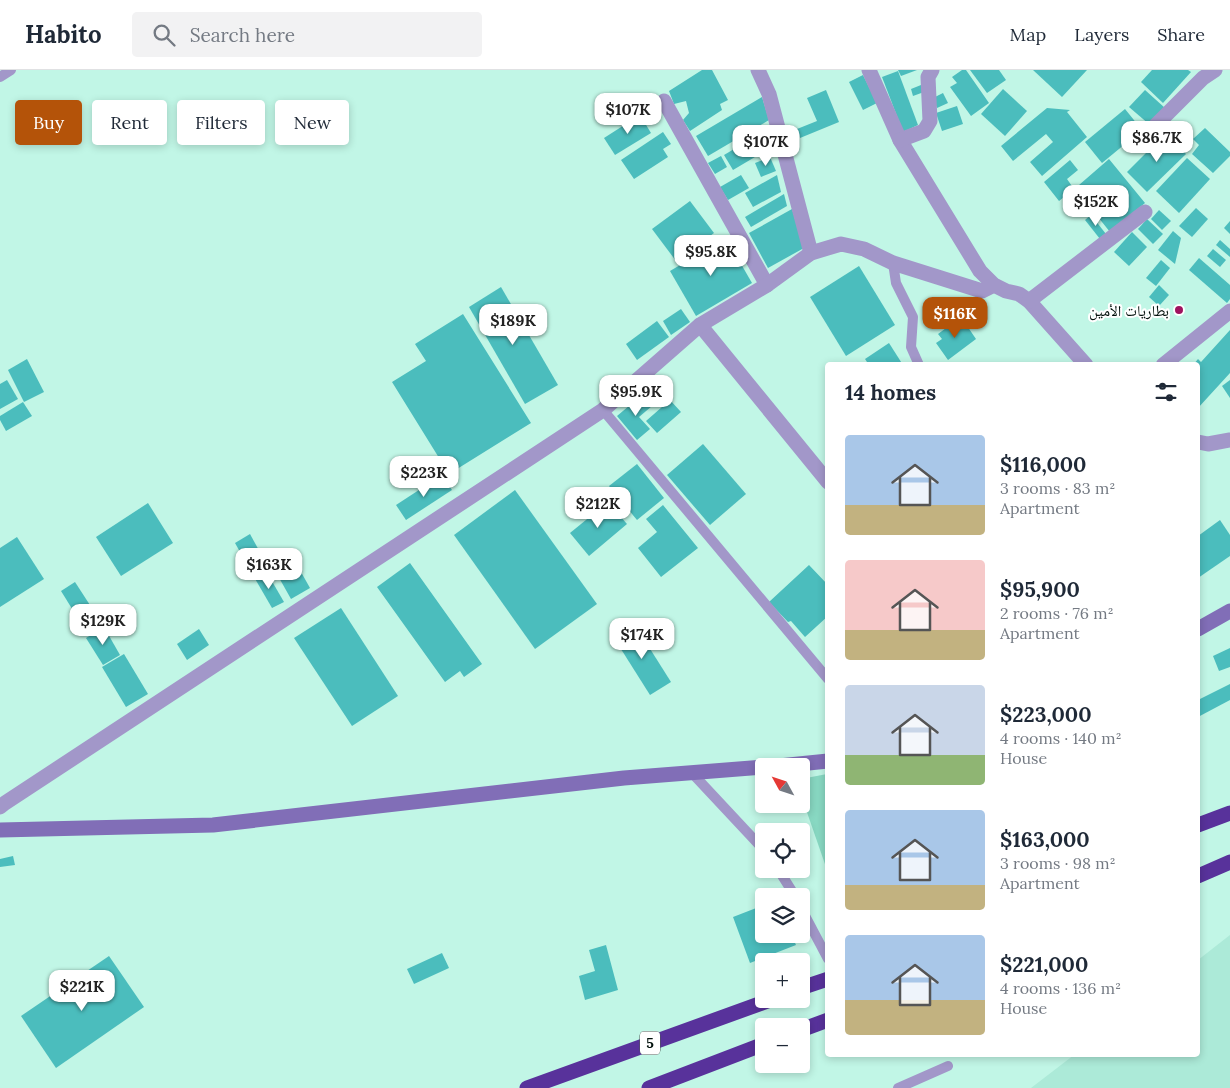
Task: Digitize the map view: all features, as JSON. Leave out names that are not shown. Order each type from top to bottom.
[{"type":"highway","points":[[1200,825],[1230,813]]},
{"type":"highway","points":[[1200,875],[1230,862]]},
{"type":"highway","points":[[810,985],[825,980]]},
{"type":"highway","name":"5","points":[[527,1088],[755,1006]]},
{"type":"highway","points":[[810,1027],[825,1021]]},
{"type":"highway","points":[[649,1088],[755,1047]]},
{"type":"main road","points":[[1200,628],[1230,610]]},
{"type":"main road","points":[[810,763],[825,761]]},
{"type":"main road","points":[[0,830],[213,825],[624,778],[755,768]]},
{"type":"street","points":[[758,70],[769,94],[811,253]]},
{"type":"street","points":[[869,70],[900,140],[980,271],[994,285],[1006,291],[1019,294],[1029,301],[1083,362]]},
{"type":"street","points":[[900,140],[924,131],[930,121],[928,77],[932,70]]},
{"type":"street","points":[[1156,125],[1203,78],[1214,70]]},
{"type":"street","points":[[664,101],[767,285]]},
{"type":"street","points":[[1029,301],[1145,212]]},
{"type":"street","points":[[0,807],[602,410],[700,326],[767,285],[811,253],[841,244],[864,249],[893,263],[982,292],[994,285]]},
{"type":"street","points":[[1167,362],[1230,311]]},
{"type":"street","points":[[700,326],[825,478]]},
{"type":"street","points":[[1200,442],[1208,444],[1230,440]]},
{"type":"lane","points":[[0,77],[11,70]]},
{"type":"lane","points":[[893,263],[896,283],[913,317],[911,348],[918,362]]},
{"type":"lane","points":[[602,410],[825,675]]},
{"type":"lane","points":[[692,773],[755,840]]},
{"type":"lane","points":[[810,925],[825,953]]},
{"type":"lane","points":[[898,1088],[948,1066]]},
{"type":"shaded area","points":[[825,775],[825,864],[807,813],[810,813],[810,777]]},
{"type":"shaded area","points":[[1230,935],[1230,1088],[1031,1088],[1071,1057],[1200,1057],[1200,958]]},
{"type":"building","points":[[702,70],[712,70],[728,100],[720,104],[722,110],[690,131],[683,120],[689,113],[686,101],[674,104],[669,91]]},
{"type":"building","points":[[898,70],[917,70],[901,76]]},
{"type":"building","points":[[962,70],[966,70],[989,103],[971,116],[950,87],[957,83],[952,77]]},
{"type":"building","points":[[970,70],[999,70],[1006,80],[987,93]]},
{"type":"building","points":[[1033,70],[1087,70],[1062,97]]},
{"type":"building","points":[[1152,70],[1188,70],[1191,72],[1163,103],[1141,82]]},
{"type":"building","points":[[898,71],[918,125],[903,132],[882,77]]},
{"type":"building","points":[[863,75],[877,103],[863,110],[849,82]]},
{"type":"building","points":[[921,85],[924,92],[913,96],[911,89]]},
{"type":"building","points":[[1003,89],[1027,111],[1005,136],[981,114]]},
{"type":"building","points":[[826,90],[839,122],[800,138],[797,129],[817,121],[807,98]]},
{"type":"building","points":[[1145,90],[1165,108],[1150,125],[1129,107]]},
{"type":"building","points":[[943,93],[948,103],[937,108],[933,98]]},
{"type":"building","points":[[762,97],[769,120],[708,156],[696,136]]},
{"type":"building","points":[[957,106],[963,124],[942,131],[936,113]]},
{"type":"building","points":[[1047,108],[1070,110],[1067,112],[1087,137],[1042,176],[1030,162],[1053,142],[1046,134],[1013,161],[1001,146]]},
{"type":"building","points":[[1125,109],[1142,130],[1102,163],[1085,142]]},
{"type":"building","points":[[640,115],[651,133],[615,155],[604,138]]},
{"type":"building","points":[[1180,121],[1192,133],[1183,143],[1170,131]]},
{"type":"building","points":[[770,128],[776,149],[765,156],[755,137]]},
{"type":"building","points":[[1205,128],[1230,152],[1230,156],[1213,173],[1192,154],[1199,145],[1193,139]]},
{"type":"building","points":[[663,132],[671,144],[663,149],[668,157],[634,179],[621,160]]},
{"type":"building","points":[[1166,133],[1186,154],[1147,192],[1127,172]]},
{"type":"building","points":[[751,139],[760,154],[733,170],[724,155]]},
{"type":"building","points":[[721,156],[727,167],[715,174],[708,163]]},
{"type":"building","points":[[770,157],[776,171],[761,177],[755,163]]},
{"type":"building","points":[[1187,158],[1210,179],[1179,213],[1156,191]]},
{"type":"building","points":[[1109,159],[1145,203],[1110,232],[1090,207],[1094,204],[1079,185]]},
{"type":"building","points":[[1070,160],[1078,170],[1067,179],[1074,189],[1059,201],[1044,182]]},
{"type":"building","points":[[741,175],[749,188],[728,200],[720,187]]},
{"type":"building","points":[[777,175],[781,192],[753,207],[745,193]]},
{"type":"building","points":[[784,194],[787,206],[751,227],[745,217]]},
{"type":"building","points":[[690,201],[714,233],[676,261],[652,229]]},
{"type":"building","points":[[1196,208],[1208,219],[1192,237],[1179,226]]},
{"type":"building","points":[[792,209],[804,248],[768,268],[749,233]]},
{"type":"building","points":[[1159,210],[1171,221],[1162,230],[1151,219]]},
{"type":"building","points":[[1091,215],[1106,234],[1100,239],[1085,220]]},
{"type":"building","points":[[1147,219],[1163,234],[1153,244],[1138,229]]},
{"type":"building","points":[[1230,221],[1230,234],[1224,228]]},
{"type":"building","points":[[1173,231],[1181,238],[1175,264],[1158,250]]},
{"type":"building","points":[[1132,232],[1147,247],[1129,266],[1114,252]]},
{"type":"building","points":[[726,238],[752,283],[696,316],[670,271]]},
{"type":"building","points":[[1220,240],[1230,249],[1230,257],[1216,245]]},
{"type":"building","points":[[1213,249],[1226,260],[1220,267],[1207,256]]},
{"type":"building","points":[[1199,258],[1230,285],[1230,299],[1227,303],[1189,270]]},
{"type":"building","points":[[1161,260],[1170,268],[1156,286],[1146,278]]},
{"type":"building","points":[[859,266],[895,325],[846,356],[810,297]]},
{"type":"building","points":[[1159,285],[1169,295],[1159,306],[1149,297]]},
{"type":"building","points":[[501,287],[558,385],[525,404],[469,307]]},
{"type":"building","points":[[681,309],[690,322],[671,335],[663,321]]},
{"type":"building","points":[[463,314],[531,423],[449,474],[392,382],[426,361],[415,344]]},
{"type":"building","points":[[961,317],[976,339],[948,360],[936,343],[942,339],[938,334]]},
{"type":"building","points":[[657,321],[669,337],[637,360],[626,344]]},
{"type":"building","points":[[1230,330],[1230,373],[1200,406],[1200,362],[1196,362],[1198,359],[1201,362]]},
{"type":"building","points":[[889,343],[901,362],[867,362],[865,359]]},
{"type":"building","points":[[27,359],[44,392],[24,402],[8,370]]},
{"type":"building","points":[[7,380],[18,399],[0,409],[0,384]]},
{"type":"building","points":[[1230,380],[1230,398],[1222,386]]},
{"type":"building","points":[[659,388],[681,412],[657,433],[646,421],[662,407],[651,394]]},
{"type":"building","points":[[642,395],[652,406],[639,417],[650,429],[637,440],[617,416]]},
{"type":"building","points":[[23,402],[32,416],[6,431],[0,416]]},
{"type":"building","points":[[703,444],[746,494],[710,525],[667,475]]},
{"type":"building","points":[[637,464],[664,498],[637,520],[609,486]]},
{"type":"building","points":[[442,475],[452,490],[406,520],[396,505]]},
{"type":"building","points":[[515,490],[597,604],[535,649],[454,535]]},
{"type":"building","points":[[608,502],[627,524],[589,556],[570,533]]},
{"type":"building","points":[[148,503],[173,543],[121,576],[96,537]]},
{"type":"building","points":[[663,505],[698,548],[661,577],[638,548],[657,532],[646,519]]},
{"type":"building","points":[[1220,520],[1230,535],[1230,556],[1200,577],[1200,535]]},
{"type":"building","points":[[250,534],[268,567],[253,575],[235,543]]},
{"type":"building","points":[[17,537],[44,579],[0,607],[0,548]]},
{"type":"building","points":[[292,556],[310,588],[291,599],[273,567]]},
{"type":"building","points":[[410,563],[482,664],[464,677],[460,671],[445,682],[377,587]]},
{"type":"building","points":[[809,565],[825,582],[825,619],[805,637],[791,621],[788,622],[769,602]]},
{"type":"building","points":[[266,571],[284,602],[272,608],[254,577]]},
{"type":"building","points":[[75,582],[99,619],[84,628],[61,591]]},
{"type":"building","points":[[341,608],[398,696],[352,726],[294,638]]},
{"type":"building","points":[[635,625],[671,682],[650,695],[614,638]]},
{"type":"building","points":[[104,627],[120,655],[103,665],[86,638]]},
{"type":"building","points":[[199,629],[209,645],[187,660],[177,644]]},
{"type":"building","points":[[1230,648],[1230,667],[1219,671],[1213,656]]},
{"type":"building","points":[[124,654],[148,694],[126,707],[102,667]]},
{"type":"building","points":[[1230,684],[1230,700],[1200,716],[1200,699]]},
{"type":"building","points":[[13,856],[15,865],[0,867],[0,859]]},
{"type":"building","points":[[755,908],[755,943],[795,943],[796,945],[776,953],[755,953],[755,961],[750,963],[733,917]]},
{"type":"building","points":[[606,945],[618,990],[585,1000],[579,976],[595,971],[589,950]]},
{"type":"building","points":[[442,953],[449,968],[414,984],[407,969]]},
{"type":"building","points":[[109,956],[144,1007],[56,1068],[21,1016]]},
{"type":"place","name":"بطاريات الأمين","points":[[1179,310]]}]
